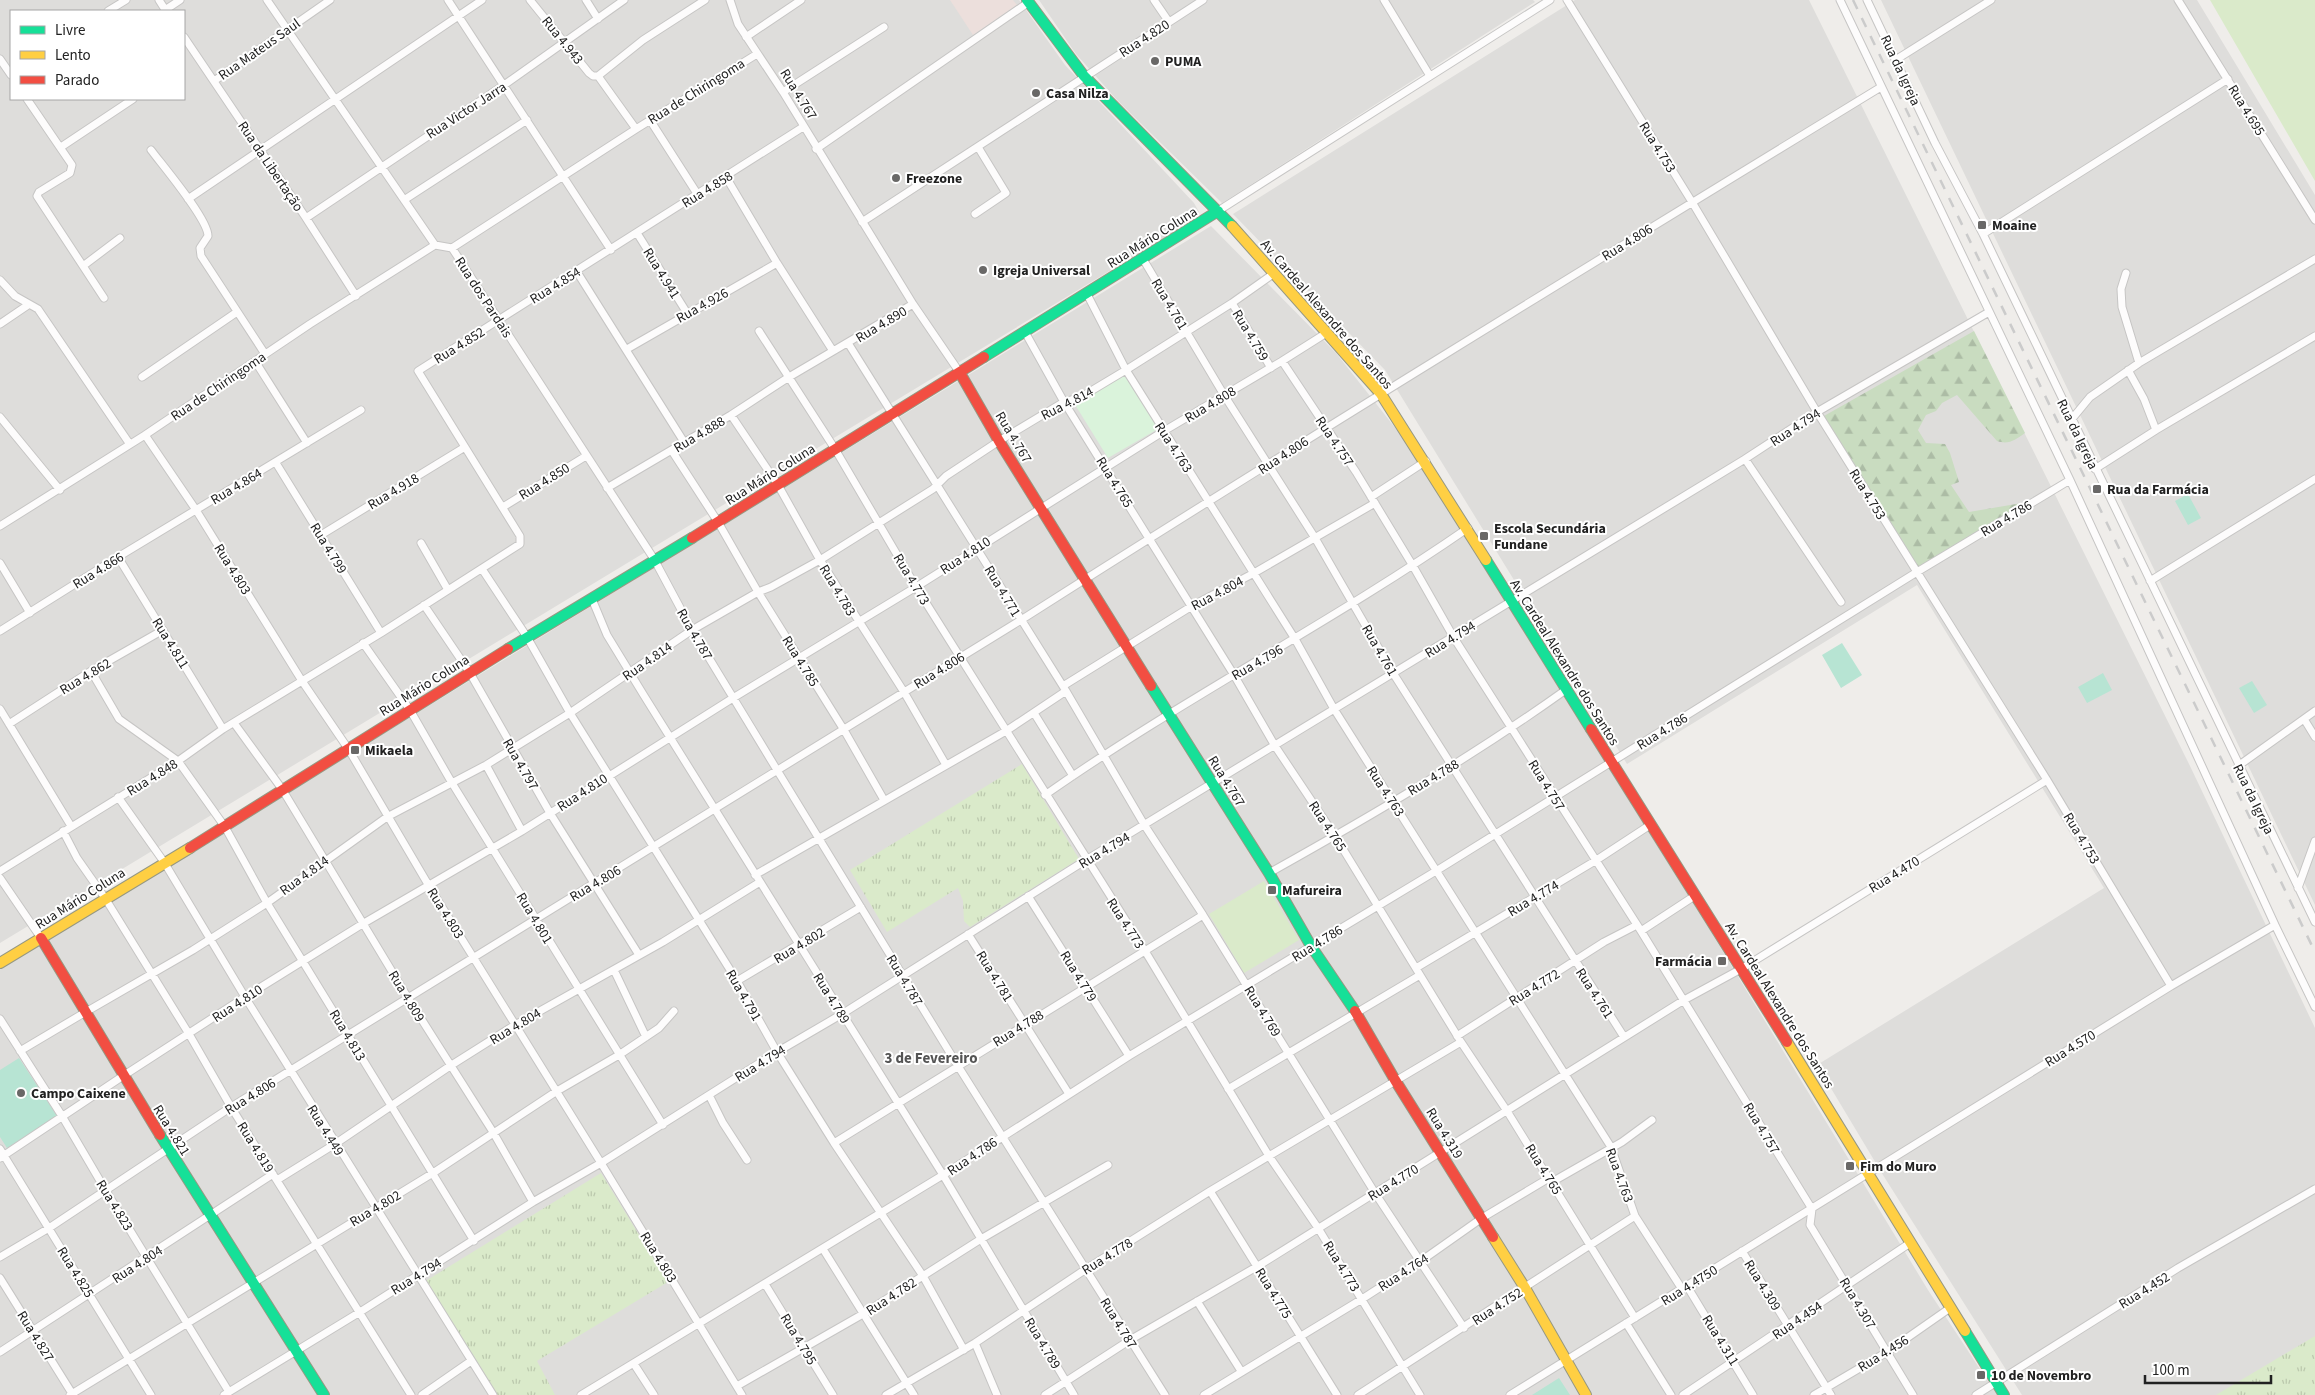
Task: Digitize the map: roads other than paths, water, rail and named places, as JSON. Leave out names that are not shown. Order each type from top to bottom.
[{"type":"main road","name":"Av. Cardeal Alexandre dos Santos","points":[[1028,1],[1084,76],[1218,211],[1328,332],[1381,394],[1468,528],[1510,601],[1696,895],[2004,1395]]},
{"type":"main road","name":"Rua Mário Coluna","points":[[0,963],[164,862],[225,827],[282,789],[349,750],[527,637],[592,600],[654,559],[718,522],[998,350],[1218,211]]},
{"type":"main road","name":"Rua 4.767","points":[[960,373],[999,442],[1042,507],[1168,715],[1278,887]]},
{"type":"main road","name":"Rua 4.319","points":[[1278,887],[1311,946],[1357,1014],[1395,1080],[1525,1288],[1586,1395]]},
{"type":"main road","name":"Rua 4.821","points":[[41,938],[168,1149],[324,1395]]},
{"type":"street","points":[[110,10],[126,0]]},
{"type":"street","points":[[159,0],[166,10],[180,0]]},
{"type":"street","points":[[267,0],[435,245]]},
{"type":"street","name":"Rua Mateus Saul","points":[[214,81],[330,0]]},
{"type":"street","points":[[448,0],[610,250]]},
{"type":"street","points":[[188,199],[482,0]]},
{"type":"street","name":"Rua 4.943","points":[[530,0],[589,73],[593,76],[598,76]]},
{"type":"street","points":[[586,0],[598,19]]},
{"type":"street","name":"Rua Victor Jarra","points":[[306,218],[504,85],[624,0]]},
{"type":"street","points":[[598,76],[643,40],[706,0]]},
{"type":"street","name":"Rua 4.767","points":[[730,0],[734,16],[756,54],[783,92],[816,149],[913,304],[960,373]]},
{"type":"street","points":[[746,37],[801,0]]},
{"type":"street","points":[[1154,0],[1169,22]]},
{"type":"street","name":"Rua 4.820","points":[[862,222],[1203,0]]},
{"type":"street","points":[[1384,0],[1430,76]]},
{"type":"street","name":"Rua Mário Coluna","points":[[1218,211],[1550,0]]},
{"type":"street","name":"Rua 4.753","points":[[1567,0],[1692,202],[1817,412],[2047,780],[2171,986]]},
{"type":"street","name":"Rua da Igreja","points":[[1840,0],[2070,480],[2274,925],[2315,1007]]},
{"type":"street","name":"Rua da Igreja","points":[[1867,0],[1897,59],[1935,143],[1983,234],[2238,766],[2315,922]]},
{"type":"street","points":[[1897,59],[1991,0]]},
{"type":"street","name":"Rua 4.695","points":[[2178,0],[2315,220]]},
{"type":"street","points":[[816,149],[1028,1]]},
{"type":"street","points":[[783,92],[884,27]]},
{"type":"street","name":"Rua da Libertação","points":[[185,38],[356,296]]},
{"type":"street","name":"Rua de Chiringoma","points":[[452,248],[563,175],[756,54]]},
{"type":"street","points":[[1,63],[10,74]]},
{"type":"street","name":"Rua de Chiringoma","points":[[598,76],[636,129]]},
{"type":"street","points":[[1983,234],[2228,79]]},
{"type":"street","name":"Rua 4.806","points":[[0,1257],[106,1191],[231,1107],[844,730],[1210,502],[1325,428],[1881,87]]},
{"type":"street","points":[[28,100],[73,168],[70,172],[39,192],[37,196],[104,298]]},
{"type":"street","points":[[61,148],[131,100]]},
{"type":"street","points":[[404,200],[527,120]]},
{"type":"street","points":[[650,120],[698,195]]},
{"type":"street","name":"Rua 4.858","points":[[610,250],[803,127]]},
{"type":"street","points":[[975,214],[1006,194],[1006,191],[978,147]]},
{"type":"street","points":[[151,150],[188,199],[208,233],[200,248],[201,256],[265,354]]},
{"type":"street","points":[[726,177],[777,263],[834,351]]},
{"type":"street","name":"Rua 4.941","points":[[637,233],[687,313]]},
{"type":"street","points":[[82,266],[120,238]]},
{"type":"street","name":"Rua de Chiringoma","points":[[0,526],[60,490],[265,354],[435,245]]},
{"type":"street","name":"Rua dos Pardais","points":[[435,245],[452,248],[500,319],[586,456],[654,559]]},
{"type":"street","name":"Rua 4.854","points":[[500,319],[610,250]]},
{"type":"street","name":"Rua 4.761","points":[[1143,259],[1224,395],[1315,538],[1393,673],[1624,1037]]},
{"type":"street","points":[[2072,420],[2090,398],[2128,370],[2315,259]]},
{"type":"street","name":"Rua 4.926","points":[[627,349],[777,263]]},
{"type":"street","points":[[577,272],[684,442]]},
{"type":"street","points":[[2126,273],[2120,288],[2120,298],[2139,363]]},
{"type":"street","name":"Rua 4.814","points":[[20,1052],[84,1012],[151,975],[267,903],[324,860],[387,817],[513,749],[631,673],[692,630],[758,592],[771,587],[820,560],[879,524],[936,486],[946,476],[999,442],[1064,402],[1081,397],[1126,370],[1274,274]]},
{"type":"street","points":[[0,280],[15,296],[28,305],[38,308],[129,443]]},
{"type":"street","name":"Rua 4.763","points":[[1087,294],[1126,370],[1295,639],[1334,709],[1611,1147],[1635,1216],[1684,1287]]},
{"type":"street","name":"Rua 4.759","points":[[1232,303],[1271,368]]},
{"type":"street","name":"Rua 4.890","points":[[834,351],[913,304]]},
{"type":"street","points":[[0,324],[28,305]]},
{"type":"street","points":[[142,377],[237,312]]},
{"type":"street","name":"Rua 4.794","points":[[231,1393],[533,1202],[663,1125],[1086,860],[1145,826],[1393,673],[1454,638],[1510,601],[1745,459],[1817,412],[1989,312]]},
{"type":"street","name":"Rua 4.852","points":[[464,446],[418,371],[500,319]]},
{"type":"street","name":"Rua 4.773","points":[[759,331],[835,449],[916,587],[961,656],[1045,795],[1145,951],[1269,1156],[1318,1228],[1420,1395]]},
{"type":"street","name":"Rua 4.765","points":[[1025,332],[1064,402],[1192,606],[1275,746],[1335,836],[1376,906],[1459,1039],[1551,1180],[1635,1318]]},
{"type":"street","name":"Rua 4.808","points":[[1042,507],[1328,332]]},
{"type":"street","points":[[2096,469],[2156,430],[2315,336]]},
{"type":"street","name":"Rua 4.771","points":[[848,343],[1064,689]]},
{"type":"street","name":"Rua 4.888","points":[[608,488],[834,351]]},
{"type":"street","points":[[255,361],[307,444]]},
{"type":"street","name":"Rua 4.757","points":[[1282,361],[1373,500],[1454,638],[1639,928],[1812,1209]]},
{"type":"street","points":[[2128,370],[2144,399],[2156,430]]},
{"type":"street","name":"Rua 4.864","points":[[196,510],[362,410]]},
{"type":"street","name":"Rua 4.783","points":[[730,415],[778,485],[820,560],[857,621],[904,692],[946,765]]},
{"type":"street","points":[[1,419],[60,490]]},
{"type":"street","name":"Rua 4.803","points":[[144,435],[196,510],[302,681],[349,750],[429,886],[699,1322],[738,1392]]},
{"type":"street","points":[[464,446],[503,507]]},
{"type":"street","name":"Rua 4.918","points":[[320,535],[464,446]]},
{"type":"street","name":"Rua 4.785","points":[[672,450],[718,522],[758,592],[844,730],[884,800]]},
{"type":"street","name":"Rua 4.850","points":[[503,507],[586,456]]},
{"type":"street","points":[[1745,459],[1841,602]]},
{"type":"street","name":"Rua 4.804","points":[[755,875],[818,837],[1006,731],[1126,647],[1192,606],[1315,538],[1373,500],[1426,461]]},
{"type":"street","name":"Rua 4.799","points":[[276,463],[382,633]]},
{"type":"street","points":[[2150,581],[2315,479]]},
{"type":"street","name":"Rua 4.786","points":[[581,1395],[634,1364],[699,1322],[823,1249],[1129,1056],[1187,1023],[1436,871],[1917,572],[2070,480]]},
{"type":"street","name":"Rua 4.848","points":[[0,871],[178,761],[223,729],[382,633],[517,547],[522,542],[520,536],[503,507]]},
{"type":"street","name":"Rua 4.810","points":[[2,1157],[245,997],[364,923],[522,831],[609,775],[857,621],[916,587],[1042,507]]},
{"type":"street","name":"Rua 4.866","points":[[0,631],[196,510]]},
{"type":"street","name":"Rua 4.796","points":[[1045,795],[1104,754],[1354,603],[1413,566],[1468,528]]},
{"type":"street","points":[[421,543],[448,590]]},
{"type":"street","name":"Rua 4.811","points":[[118,557],[223,729]]},
{"type":"street","name":"Rua 4.787","points":[[654,559],[692,630],[777,770],[958,1066],[1165,1395]]},
{"type":"street","points":[[0,563],[30,612]]},
{"type":"street","name":"Rua 4.791","points":[[482,569],[527,637],[570,713],[737,982],[777,1052],[834,1143],[882,1212],[923,1276],[964,1350]]},
{"type":"street","name":"Rua 4.789","points":[[592,600],[607,635],[943,1175],[1074,1395]]},
{"type":"street","name":"Rua 4.797","points":[[424,605],[470,673],[550,813],[639,955]]},
{"type":"street","name":"Rua 4.862","points":[[9,724],[91,671],[163,630]]},
{"type":"street","name":"Rua 4.801","points":[[363,643],[410,710],[452,783],[663,1125]]},
{"type":"street","points":[[91,671],[124,724],[178,761]]},
{"type":"street","name":"Rua 4.769","points":[[1064,689],[1145,826],[1290,1053],[1375,1193],[1464,1328]]},
{"type":"street","name":"Rua 4.788","points":[[1269,873],[1453,765],[1512,728],[1567,689]]},
{"type":"street","points":[[0,709],[72,826]]},
{"type":"street","points":[[2238,766],[2315,711]]},
{"type":"street","points":[[1034,713],[1073,776]]},
{"type":"street","points":[[2304,719],[2315,737]]},
{"type":"street","name":"Rua 4.809","points":[[234,723],[282,789],[408,998],[493,1132],[533,1202]]},
{"type":"street","name":"Rua 4.813","points":[[178,761],[225,827],[267,903],[474,1240]]},
{"type":"street","points":[[486,765],[522,831]]},
{"type":"street","name":"Rua 4.470","points":[[1741,969],[2047,780]]},
{"type":"street","points":[[118,797],[164,862]]},
{"type":"street","name":"Rua 4.774","points":[[1416,968],[1595,861],[1650,825]]},
{"type":"street","points":[[63,831],[77,858],[105,898]]},
{"type":"street","points":[[2298,888],[2315,841]]},
{"type":"street","name":"Rua 4.449","points":[[164,862],[290,1071],[416,1275],[493,1395]]},
{"type":"street","name":"Rua 4.821","points":[[0,878],[41,938]]},
{"type":"street","name":"Rua 4.804","points":[[0,1352],[211,1216],[275,1177],[336,1144],[392,1108],[450,1066],[515,1025],[578,988],[614,970],[760,882]]},
{"type":"street","name":"Rua 4.772","points":[[1395,1080],[1459,1039],[1516,998],[1604,942],[1639,928],[1696,895]]},
{"type":"street","name":"Rua 4.779","points":[[1028,896],[1129,1056]]},
{"type":"street","name":"Rua 4.819","points":[[105,898],[189,1034],[231,1107],[411,1395]]},
{"type":"street","name":"Rua 4.802","points":[[737,982],[861,907]]},
{"type":"street","name":"Rua 4.788","points":[[834,1143],[1085,986],[1203,915]]},
{"type":"street","name":"Rua 4.570","points":[[1867,1174],[2171,986],[2274,925]]},
{"type":"street","name":"Rua 4.781","points":[[968,934],[1070,1094]]},
{"type":"street","name":"Rua 4.770","points":[[1045,1395],[1130,1340],[1258,1266],[1684,1000],[1741,969]]},
{"type":"street","points":[[614,970],[646,1037]]},
{"type":"street","points":[[1228,1089],[1420,975]]},
{"type":"street","name":"Rua 4.802","points":[[72,1395],[252,1282],[433,1173],[493,1132],[619,1055],[659,1028],[674,1011]]},
{"type":"street","name":"Rua 4.823","points":[[0,1019],[62,1116],[106,1191],[231,1393]]},
{"type":"street","name":"Rua 4.778","points":[[886,1395],[964,1350],[1086,1269],[1210,1191],[1395,1080]]},
{"type":"street","points":[[709,1095],[747,1160]]},
{"type":"street","name":"Rua 4.764","points":[[1204,1395],[1300,1334],[1362,1299],[1421,1261],[1482,1218],[1622,1142],[1652,1120]]},
{"type":"street","name":"Rua 4.825","points":[[0,1149],[2,1157],[49,1228],[151,1395]]},
{"type":"street","name":"Rua 4.782","points":[[738,1392],[805,1348],[863,1314],[981,1239],[1108,1165]]},
{"type":"street","name":"Rua 4.4750","points":[[1510,1395],[1867,1174]]},
{"type":"street","name":"Rua 4.452","points":[[1976,1395],[2178,1268],[2315,1189]]},
{"type":"street","name":"Rua 4.775","points":[[1210,1191],[1337,1395]]},
{"type":"street","name":"Rua 4.307","points":[[1812,1209],[1810,1225],[1914,1395]]},
{"type":"street","name":"Rua 4.752","points":[[1358,1395],[1635,1216]]},
{"type":"street","name":"Rua 4.454","points":[[1682,1395],[1735,1362],[1910,1243]]},
{"type":"street","points":[[823,1249],[914,1395]]},
{"type":"street","name":"Rua 4.309","points":[[1742,1251],[1831,1395]]},
{"type":"street","name":"Rua 4.827","points":[[0,1278],[72,1395]]},
{"type":"street","name":"Rua 4.795","points":[[765,1284],[833,1395]]},
{"type":"street","name":"Rua 4.311","points":[[1684,1287],[1735,1362],[1754,1395]]},
{"type":"street","points":[[1197,1301],[1242,1371]]},
{"type":"street","name":"Rua 4.456","points":[[1814,1395],[1887,1352],[1950,1308]]},
{"type":"street","points":[[1626,1323],[1669,1394]]},
{"type":"street","points":[[975,1343],[997,1395]]},
{"type":"street","points":[[422,1395],[471,1361]]},
{"type":"street","points":[[634,1364],[654,1395]]},
{"type":"railway","points":[[1853,0],[2315,952]]},
{"type":"place","name":"PUMA","points":[[1155,61]]},
{"type":"place","name":"Casa Nilza","points":[[1036,93]]},
{"type":"place","name":"Freezone","points":[[896,178]]},
{"type":"place","name":"Moaine","points":[[1982,225]]},
{"type":"place","name":"Igreja Universal","points":[[983,270]]},
{"type":"place","name":"Rua da Farmácia","points":[[2097,489]]},
{"type":"place","name":"Escola Secundária Fundane","points":[[1484,536]]},
{"type":"place","name":"Mikaela","points":[[355,750]]},
{"type":"place","name":"Mafureira","points":[[1272,890]]},
{"type":"place","name":"Farmácia","points":[[1722,961]]},
{"type":"place","name":"Campo Caixene","points":[[21,1093]]},
{"type":"place","name":"Fim do Muro","points":[[1850,1166]]},
{"type":"place","name":"10 de Novembro","points":[[1981,1375]]},
{"type":"district","name":"3 de Fevereiro","points":[[931,1058]]}]
